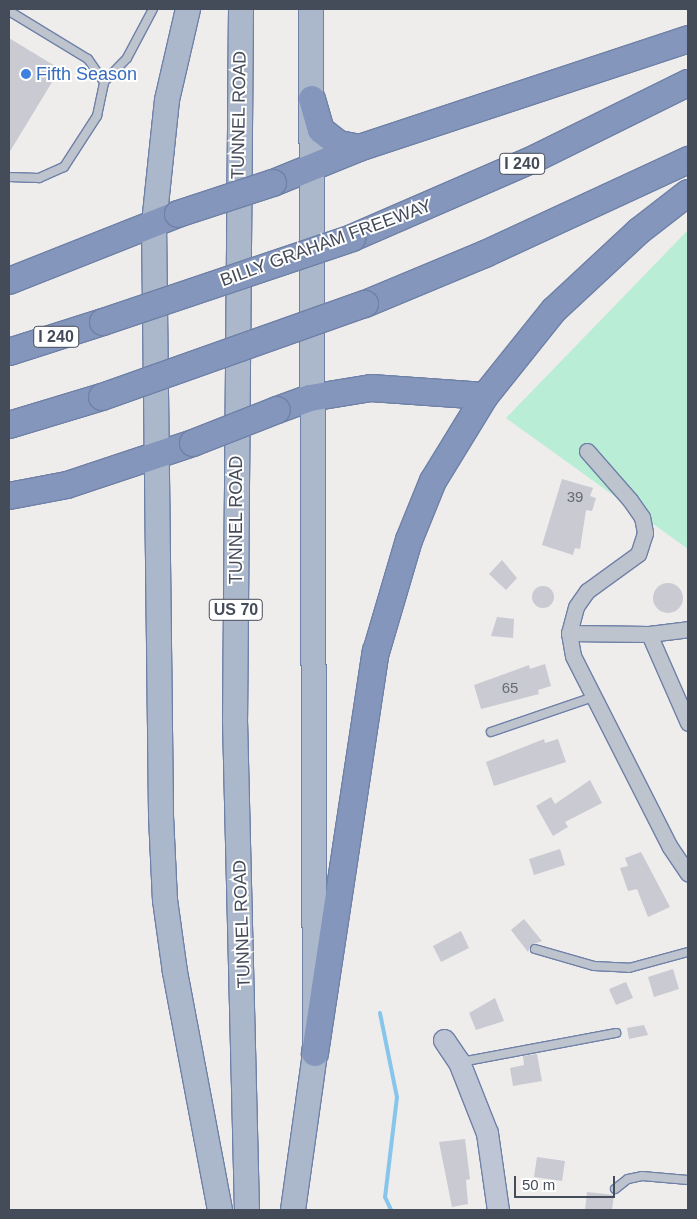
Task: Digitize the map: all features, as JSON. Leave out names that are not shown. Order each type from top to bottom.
[{"type":"highway","points":[[9,281],[166,219],[308,170],[359,148],[688,39]]},
{"type":"highway","name":"BILLY GRAHAM FREEWAY","points":[[9,352],[352,238],[536,158],[688,83]]},
{"type":"highway","points":[[312,99],[321,130],[339,144],[359,148]]},
{"type":"highway","points":[[9,425],[102,397],[365,304],[485,254],[688,160]]},
{"type":"highway","points":[[315,1052],[376,652],[409,540],[434,481],[486,396],[520,351],[593,271],[688,193]]},
{"type":"highway","points":[[9,496],[67,485],[156,458],[310,398],[405,388],[486,396]]},
{"type":"main road","points":[[188,9],[167,100],[166,219],[156,458],[165,900],[220,1210]]},
{"type":"main road","name":"TUNNEL ROAD","points":[[241,9],[235,720],[247,1210]]},
{"type":"main road","points":[[293,1210],[315,1052],[308,170],[312,99],[311,9]]},
{"type":"street","points":[[587,451],[638,511],[645,533],[638,554],[580,600],[569,633],[573,656],[670,847],[688,874]]},
{"type":"street","points":[[569,633],[649,634],[688,629]]},
{"type":"street","points":[[649,634],[688,723]]},
{"type":"street","points":[[444,1040],[459,1062],[487,1133],[498,1210]]},
{"type":"lane","points":[[9,177],[39,178],[64,167],[97,116],[104,82],[127,58],[153,9]]},
{"type":"lane","points":[[9,11],[88,59],[104,82]]},
{"type":"lane","points":[[490,732],[593,697]]},
{"type":"lane","points":[[535,949],[594,966],[629,968],[688,952]]},
{"type":"lane","points":[[459,1062],[616,1032]]},
{"type":"lane","points":[[615,1189],[628,1179],[642,1176],[688,1180]]},
{"type":"green space","points":[[688,230],[688,549],[506,418]]},
{"type":"building","points":[[9,38],[60,69],[9,153]]},
{"type":"building","points":[[562,479],[593,488],[590,496],[596,498],[592,511],[586,510],[580,549],[575,548],[573,555],[542,545]]},
{"type":"building","points":[[502,560],[517,578],[506,590],[489,574]]},
{"type":"building","points":[[668,583],[674,584],[682,592],[682,604],[674,612],[668,613],[662,612],[654,604],[653,598],[654,592],[662,584]]},
{"type":"building","points":[[543,586],[551,589],[554,597],[551,605],[543,608],[535,605],[532,597],[535,589]]},
{"type":"building","points":[[497,617],[514,619],[513,638],[491,636]]},
{"type":"building","points":[[545,664],[551,686],[538,690],[539,694],[481,709],[474,685],[529,665],[530,669]]},
{"type":"building","points":[[544,739],[545,743],[558,739],[566,762],[494,786],[486,762]]},
{"type":"building","points":[[590,780],[602,803],[565,822],[568,827],[553,836],[536,806],[551,797],[555,804]]},
{"type":"building","points":[[560,849],[565,865],[534,875],[529,859]]},
{"type":"building","points":[[641,852],[670,907],[648,917],[637,889],[628,891],[620,868],[628,866],[625,858]]},
{"type":"building","points":[[524,919],[542,941],[531,945],[528,952],[511,930]]},
{"type":"building","points":[[461,931],[469,948],[441,962],[433,946]]},
{"type":"building","points":[[673,969],[679,989],[654,997],[648,977]]},
{"type":"building","points":[[626,982],[633,998],[616,1005],[609,989]]},
{"type":"building","points":[[495,998],[504,1021],[476,1030],[469,1013]]},
{"type":"building","points":[[644,1025],[648,1035],[629,1039],[627,1028]]},
{"type":"building","points":[[537,1054],[542,1081],[513,1086],[510,1068],[524,1065],[523,1056]]},
{"type":"building","points":[[465,1139],[470,1179],[466,1180],[468,1204],[452,1207],[439,1142]]},
{"type":"building","points":[[537,1157],[565,1161],[562,1181],[534,1177]]},
{"type":"building","points":[[587,1192],[614,1195],[612,1210],[585,1210]]},
{"type":"waterway","points":[[380,1013],[397,1097],[385,1197],[391,1210]]},
{"type":"place","name":"Fifth Season","points":[[26,74]]}]
